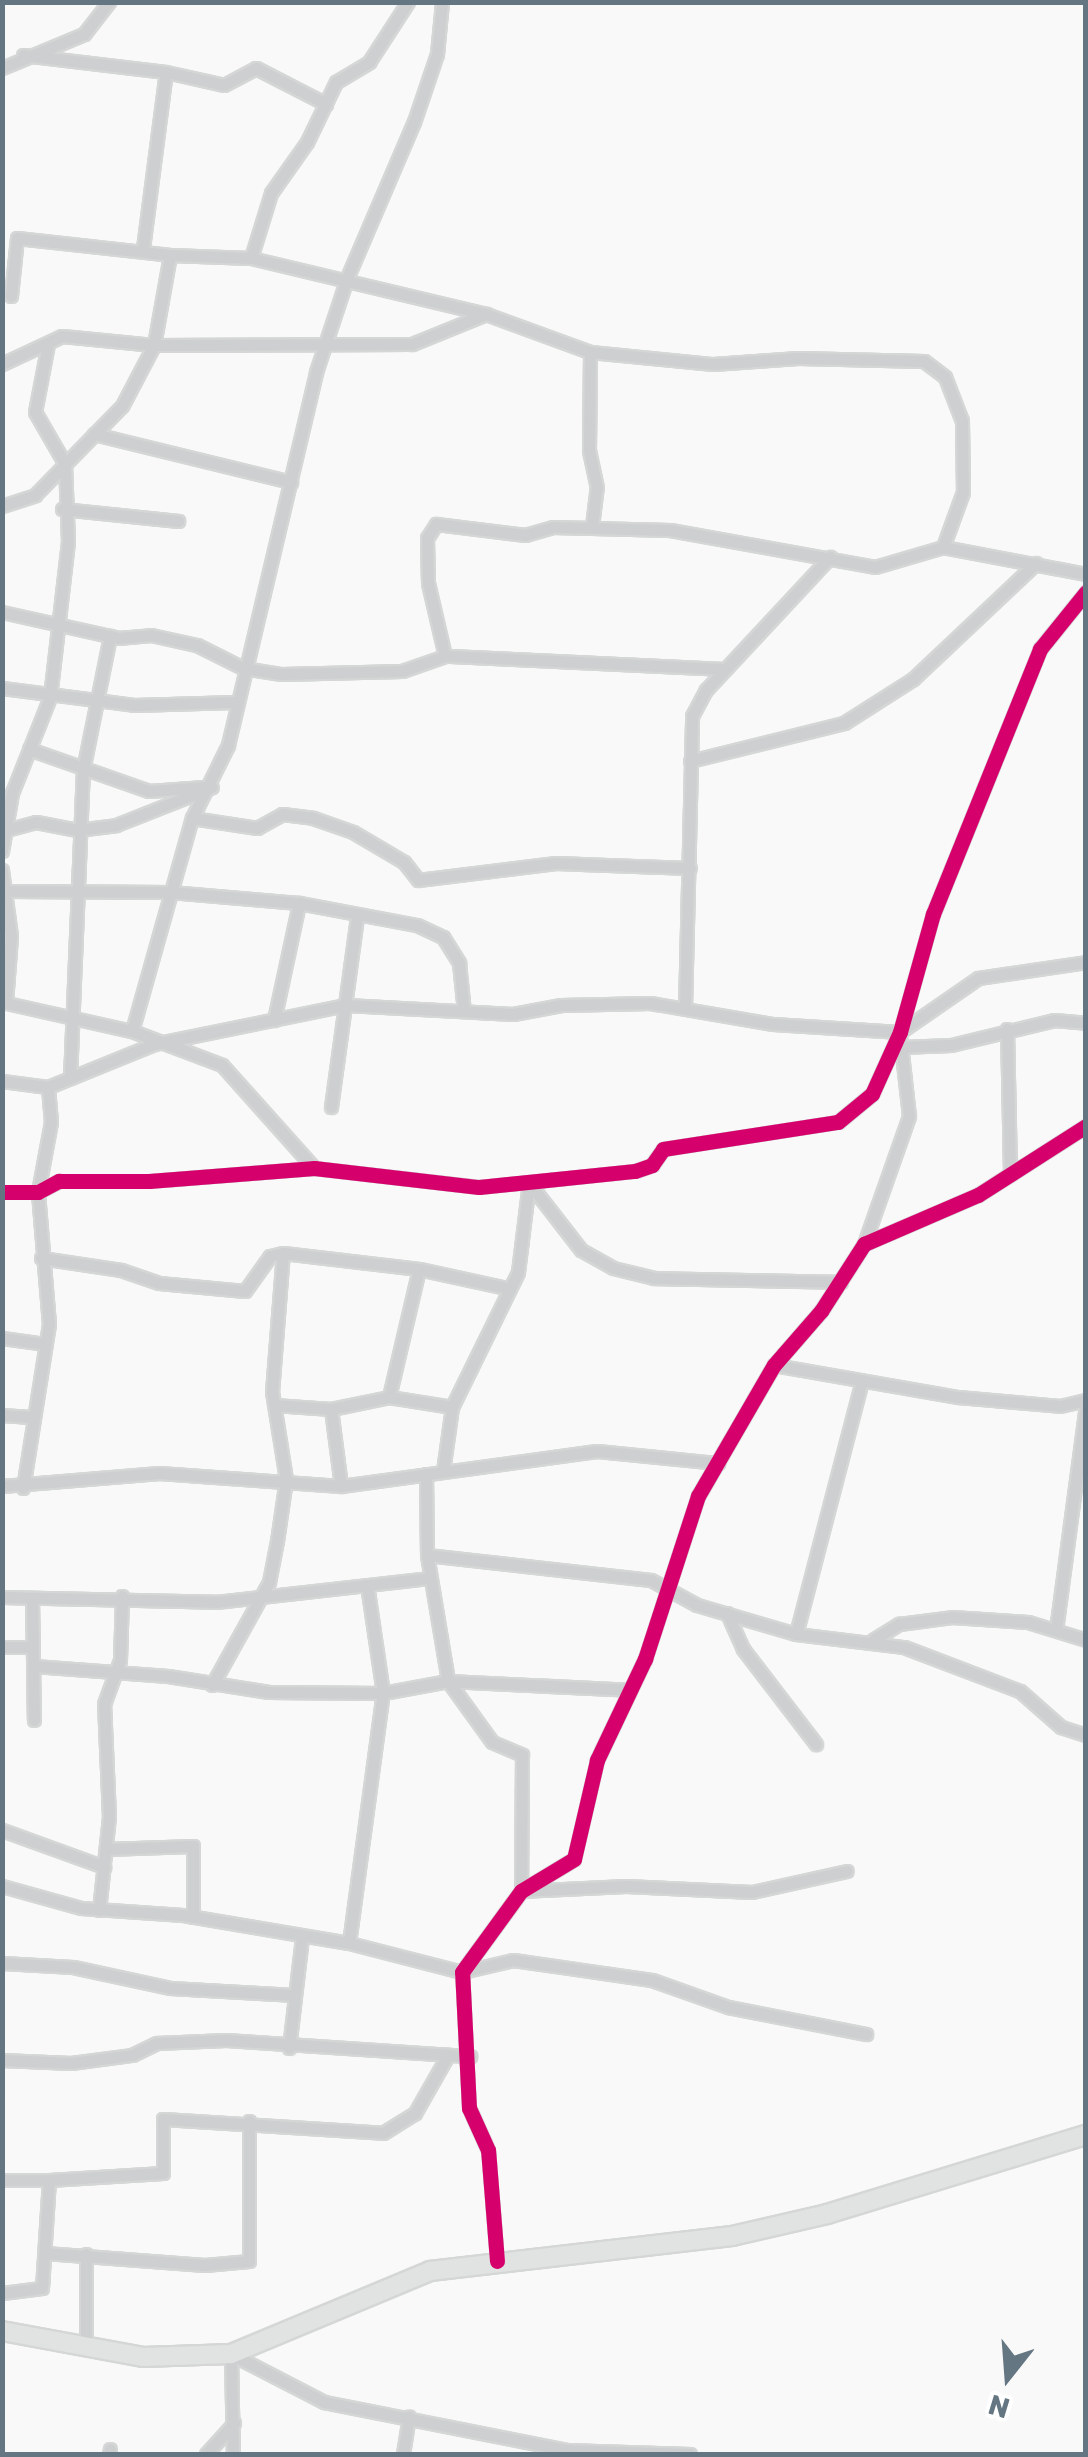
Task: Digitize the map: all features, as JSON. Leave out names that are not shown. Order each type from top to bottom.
[{"type":"highway","points":[[2,2331],[143,2357],[231,2354],[399,2280],[497,2261],[732,2236],[827,2214],[1086,2135]]},
{"type":"street","points":[[2,68],[22,55],[84,34],[109,2]]},
{"type":"street","points":[[251,258],[271,193],[336,82],[369,62],[408,2]]},
{"type":"street","points":[[132,1032],[192,818],[213,786],[292,482],[296,439],[324,344],[347,278],[414,122],[437,54],[442,2]]},
{"type":"street","points":[[22,55],[166,72],[224,85],[256,68],[326,104]]},
{"type":"street","points":[[143,248],[166,72]]},
{"type":"street","points":[[11,296],[17,238],[82,250],[143,248],[170,255],[251,258],[486,314],[590,352],[712,364],[924,361],[946,377],[962,421],[963,492],[943,547]]},
{"type":"street","points":[[2,506],[35,496],[122,406],[154,345],[170,255]]},
{"type":"street","points":[[2,364],[62,336],[154,345],[412,344],[486,314]]},
{"type":"street","points":[[2,851],[7,792],[50,697],[68,542],[62,509],[65,464],[35,412],[48,344]]},
{"type":"street","points":[[590,352],[589,450],[597,488],[592,526]]},
{"type":"street","points":[[94,434],[292,482]]},
{"type":"street","points":[[62,509],[178,520]]},
{"type":"street","points":[[445,656],[428,583],[427,538],[436,524],[525,535],[592,526],[719,536],[874,568],[943,547],[1086,574]]},
{"type":"street","points":[[685,1008],[692,716],[724,670],[754,646],[830,557]]},
{"type":"street","points":[[690,761],[844,723],[913,680],[1036,564]]},
{"type":"street","points":[[2,1192],[38,1192],[59,1181],[149,1182],[314,1168],[442,1188],[528,1183],[635,1171],[652,1165],[663,1149],[838,1122],[872,1094],[900,1032],[934,914],[1040,649],[1086,592]]},
{"type":"street","points":[[2,612],[110,636],[196,645],[243,668],[358,676],[402,671],[445,656],[724,670]]},
{"type":"street","points":[[70,1078],[68,1014],[83,770],[110,636]]},
{"type":"street","points":[[2,688],[98,703],[235,702]]},
{"type":"street","points":[[29,749],[149,790],[213,786]]},
{"type":"street","points":[[6,830],[36,822],[78,830],[116,825],[213,786]]},
{"type":"street","points":[[192,818],[257,828],[282,814],[313,818],[387,852],[418,880],[556,863],[690,868]]},
{"type":"street","points":[[2,870],[9,890],[4,1002],[132,1032],[154,1044],[222,1065],[314,1168]]},
{"type":"street","points":[[9,890],[170,892],[299,903],[357,918],[417,924],[443,936],[460,963],[464,1011]]},
{"type":"street","points":[[274,1020],[299,903]]},
{"type":"street","points":[[331,1107],[357,918]]},
{"type":"street","points":[[2,1081],[48,1087],[154,1044],[346,1005],[464,1011],[650,1003],[773,1024],[900,1032],[978,978],[1086,962]]},
{"type":"street","points":[[901,1047],[951,1046],[1054,1020],[1086,1023]]},
{"type":"street","points":[[1007,1029],[1010,1174]]},
{"type":"street","points":[[497,2261],[488,2150],[469,2108],[470,2056],[462,1972],[521,1891],[574,1859],[597,1760],[672,1588],[691,1512],[774,1365],[841,1282],[864,1244],[910,1116],[900,1032]]},
{"type":"street","points":[[22,1488],[50,1324],[40,1258],[38,1192],[50,1122],[48,1087]]},
{"type":"street","points":[[864,1244],[1010,1174],[1086,1126]]},
{"type":"street","points":[[528,1183],[581,1250],[613,1268],[654,1278],[841,1282]]},
{"type":"street","points":[[444,1471],[452,1407],[527,1238],[528,1183]]},
{"type":"street","points":[[40,1258],[121,1270],[159,1283],[244,1291],[270,1256],[284,1254],[419,1269],[507,1288]]},
{"type":"street","points":[[212,1685],[262,1594],[286,1479],[274,1405],[284,1254]]},
{"type":"street","points":[[390,1397],[419,1269]]},
{"type":"street","points":[[2,1338],[46,1344]]},
{"type":"street","points":[[774,1365],[958,1397],[1060,1406],[1086,1402],[1056,1630]]},
{"type":"street","points":[[796,1634],[862,1380]]},
{"type":"street","points":[[274,1405],[331,1409],[390,1397],[452,1407]]},
{"type":"street","points":[[331,1409],[341,1486]]},
{"type":"street","points":[[2,1415],[34,1416]]},
{"type":"street","points":[[2,1486],[22,1488],[159,1474],[286,1479],[341,1486],[597,1452],[718,1463]]},
{"type":"street","points":[[426,1474],[426,1555],[448,1681],[492,1742],[522,1755],[521,1891]]},
{"type":"street","points":[[426,1555],[612,1573],[672,1588],[696,1605],[796,1634],[872,1640],[1020,1692],[1060,1727],[1086,1735]]},
{"type":"street","points":[[2,1597],[122,1596],[216,1602],[429,1578]]},
{"type":"street","points":[[349,1943],[383,1693],[368,1585]]},
{"type":"street","points":[[99,1910],[106,1849],[104,1704],[120,1660],[122,1596]]},
{"type":"street","points":[[32,1598],[34,1720]]},
{"type":"street","points":[[727,1613],[742,1649],[816,1744]]},
{"type":"street","points":[[872,1640],[899,1624],[952,1617],[1028,1622],[1086,1640]]},
{"type":"street","points":[[2,1647],[33,1647]]},
{"type":"street","points":[[34,1666],[212,1685],[383,1693],[448,1681],[629,1690]]},
{"type":"street","points":[[2,1830],[104,1866]]},
{"type":"street","points":[[106,1849],[194,1846],[192,1916]]},
{"type":"street","points":[[521,1891],[626,1886],[752,1892],[847,1871]]},
{"type":"street","points":[[2,1886],[99,1910],[192,1916],[302,1938],[349,1943],[462,1972],[513,1960],[652,1980],[728,2007],[866,2034]]},
{"type":"street","points":[[289,2048],[302,1938]]},
{"type":"street","points":[[2,1963],[77,1968],[170,1988],[295,1995]]},
{"type":"street","points":[[2,2060],[72,2062],[184,2041],[470,2056]]},
{"type":"street","points":[[2,2180],[162,2173],[163,2119],[249,2121],[382,2134],[415,2113],[448,2054]]},
{"type":"street","points":[[45,2253],[205,2265],[249,2261],[249,2121]]},
{"type":"street","points":[[2,2293],[42,2288],[49,2180]]},
{"type":"street","points":[[86,2254],[86,2349]]},
{"type":"street","points":[[233,2454],[231,2354],[324,2402],[583,2453],[690,2454]]},
{"type":"street","points":[[404,2454],[409,2416]]},
{"type":"street","points":[[206,2454],[234,2423]]},
{"type":"cycle path","points":[[2,1192],[38,1192],[59,1181],[149,1181],[314,1168],[479,1187],[635,1171],[652,1165],[663,1149],[838,1122],[872,1094],[900,1032],[933,914],[1040,649],[1086,592]]},
{"type":"cycle path","points":[[497,2261],[488,2150],[469,2108],[462,1972],[521,1891],[574,1859],[597,1760],[645,1659],[698,1496],[774,1365],[821,1311],[864,1244],[978,1195],[1086,1126]]}]
